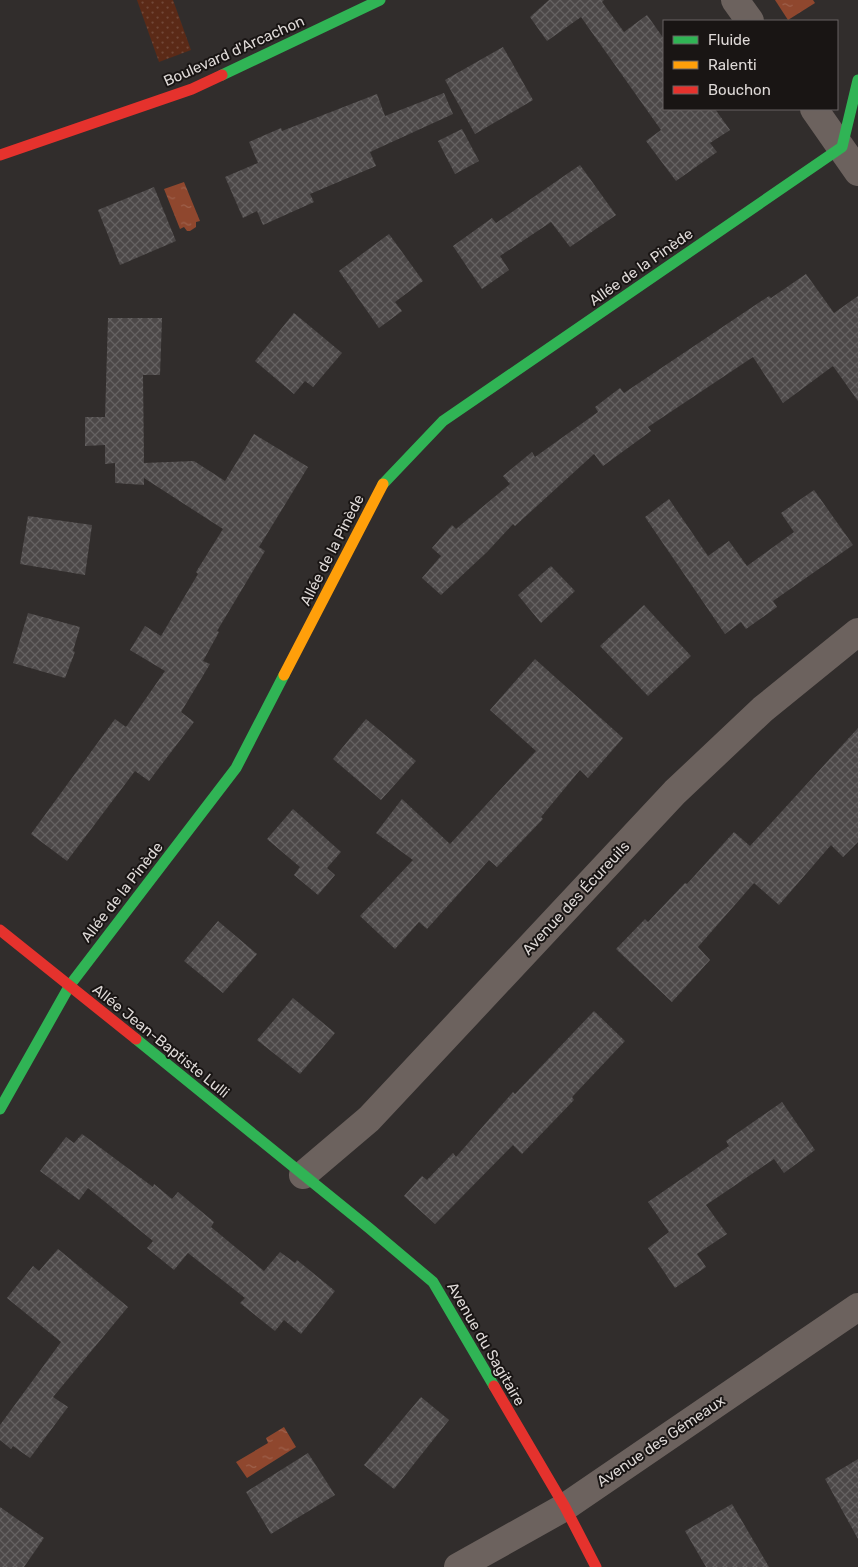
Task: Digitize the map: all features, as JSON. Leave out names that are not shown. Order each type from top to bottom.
[{"type":"street","name":"Boulevard d'Arcachon","points":[[0,155],[192,89],[380,0]]},
{"type":"street","points":[[735,0],[749,20]]},
{"type":"street","points":[[842,147],[858,80]]},
{"type":"street","points":[[815,110],[858,172]]},
{"type":"street","name":"Allée de la Pinède","points":[[0,1109],[70,985],[236,768],[381,486],[443,422],[842,147]]},
{"type":"street","name":"Avenue des Écureuils","points":[[303,1175],[369,1119],[675,792],[763,709],[858,632]]},
{"type":"street","name":"Allée Jean-Baptiste Lulli","points":[[0,930],[303,1175]]},
{"type":"street","name":"Avenue du Sagitaire","points":[[303,1175],[433,1282],[565,1507],[596,1567]]},
{"type":"street","name":"Avenue des Gémeaux","points":[[458,1567],[565,1507],[858,1307]]},
{"type":"shaded area","points":[[137,0],[173,0],[191,50],[159,62]]},
{"type":"water","points":[[775,0],[813,0],[815,3],[788,20]]},
{"type":"water","points":[[184,182],[200,221],[196,222],[196,227],[190,231],[187,231],[184,227],[180,229],[164,189]]},
{"type":"water","points":[[284,1427],[296,1447],[247,1478],[236,1462],[268,1443],[266,1438]]},
{"type":"building","points":[[549,0],[604,0],[602,2],[624,32],[647,15],[663,38],[663,110],[716,110],[730,130],[710,143],[717,152],[676,181],[646,141],[661,130],[581,17],[547,41],[530,17]]},
{"type":"building","points":[[503,47],[533,100],[475,134],[445,80]]},
{"type":"building","points":[[444,93],[453,114],[370,152],[376,166],[310,194],[314,202],[263,225],[257,211],[243,218],[225,177],[258,163],[249,142],[281,128],[282,131],[377,94],[385,116]]},
{"type":"building","points":[[462,129],[479,161],[455,174],[438,141]]},
{"type":"building","points":[[580,165],[616,215],[570,247],[551,222],[500,256],[509,270],[482,289],[453,246],[492,218],[496,223]]},
{"type":"building","points":[[154,187],[176,241],[120,265],[98,210]]},
{"type":"building","points":[[389,234],[423,281],[395,302],[402,311],[379,328],[339,271]]},
{"type":"building","points":[[806,274],[834,313],[858,296],[858,401],[833,366],[783,403],[753,357],[648,427],[651,431],[603,466],[594,454],[515,526],[513,524],[487,552],[441,595],[422,578],[441,556],[432,548],[452,525],[456,529],[510,484],[503,476],[532,452],[535,457],[598,412],[595,407],[620,388],[624,393],[769,296],[771,298]]},
{"type":"building","points":[[294,313],[342,353],[313,387],[305,381],[294,394],[255,361]]},
{"type":"building","points":[[108,318],[162,318],[160,375],[143,375],[144,463],[194,461],[225,481],[254,434],[308,467],[259,547],[265,551],[217,631],[219,632],[203,661],[210,664],[181,712],[194,722],[149,781],[135,771],[67,861],[31,834],[115,719],[126,727],[165,671],[130,650],[145,626],[161,636],[198,574],[196,572],[223,529],[144,478],[144,485],[115,483],[115,463],[105,464],[105,445],[85,446],[85,417],[105,417]]},
{"type":"building","points":[[814,490],[853,545],[773,601],[777,607],[746,629],[741,622],[725,634],[645,517],[669,499],[708,556],[729,541],[747,566],[794,532],[781,513]]},
{"type":"building","points":[[28,516],[92,525],[85,575],[20,564]]},
{"type":"building","points":[[551,566],[575,591],[541,623],[518,595]]},
{"type":"building","points":[[644,605],[691,656],[648,696],[600,646]]},
{"type":"building","points":[[28,613],[80,627],[73,651],[75,652],[65,678],[13,663]]},
{"type":"building","points":[[535,659],[623,738],[588,778],[580,770],[541,817],[543,819],[497,867],[489,860],[427,929],[419,922],[395,949],[360,916],[413,860],[376,833],[402,799],[450,844],[536,751],[490,710]]},
{"type":"building","points":[[366,719],[416,761],[381,800],[333,759]]},
{"type":"building","points":[[858,728],[858,842],[843,857],[831,845],[779,905],[754,883],[698,947],[710,960],[672,1002],[616,949],[645,919],[648,922],[685,883],[687,884],[734,832],[750,846]]},
{"type":"building","points":[[293,809],[341,852],[327,868],[335,875],[318,895],[294,875],[300,867],[267,839]]},
{"type":"building","points":[[218,921],[257,954],[223,993],[184,961]]},
{"type":"building","points":[[293,998],[335,1033],[300,1074],[257,1040]]},
{"type":"building","points":[[594,1011],[625,1041],[572,1097],[574,1100],[522,1154],[513,1145],[435,1224],[404,1196],[422,1176],[427,1180],[453,1153],[456,1157],[513,1092],[515,1094]]},
{"type":"building","points":[[782,1102],[815,1150],[784,1173],[774,1159],[706,1205],[727,1234],[697,1254],[706,1267],[675,1288],[648,1248],[669,1232],[648,1202],[729,1146],[726,1141]]},
{"type":"building","points":[[82,1134],[153,1187],[154,1184],[172,1199],[178,1192],[214,1222],[211,1227],[264,1271],[280,1252],[295,1263],[297,1260],[335,1291],[301,1334],[284,1320],[275,1331],[240,1303],[245,1298],[188,1253],[174,1270],[147,1248],[153,1241],[88,1188],[79,1200],[40,1171],[66,1137],[74,1143]]},
{"type":"building","points":[[58,1249],[128,1307],[53,1397],[68,1407],[30,1458],[13,1446],[11,1449],[0,1440],[0,1425],[61,1342],[7,1298],[33,1266],[39,1271]]},
{"type":"building","points":[[421,1397],[449,1420],[394,1489],[364,1465]]},
{"type":"building","points":[[308,1453],[335,1495],[271,1534],[246,1492]]},
{"type":"building","points":[[858,1459],[858,1539],[825,1479]]},
{"type":"building","points":[[732,1504],[769,1567],[706,1567],[685,1531]]},
{"type":"building","points":[[0,1507],[44,1538],[24,1567],[0,1567]]},
{"type":"traffic: fast","points":[[222,75],[380,0]]},
{"type":"traffic: fast","points":[[383,484],[443,421],[842,147],[858,80]]},
{"type":"traffic: fast","points":[[0,1109],[70,985],[236,768],[284,675]]},
{"type":"traffic: fast","points":[[136,1039],[433,1282],[494,1386]]},
{"type":"traffic: slow","points":[[284,675],[383,484]]},
{"type":"traffic: jam","points":[[0,155],[192,89],[222,75]]},
{"type":"traffic: jam","points":[[0,930],[136,1039]]},
{"type":"traffic: jam","points":[[494,1386],[565,1507],[596,1567]]}]
